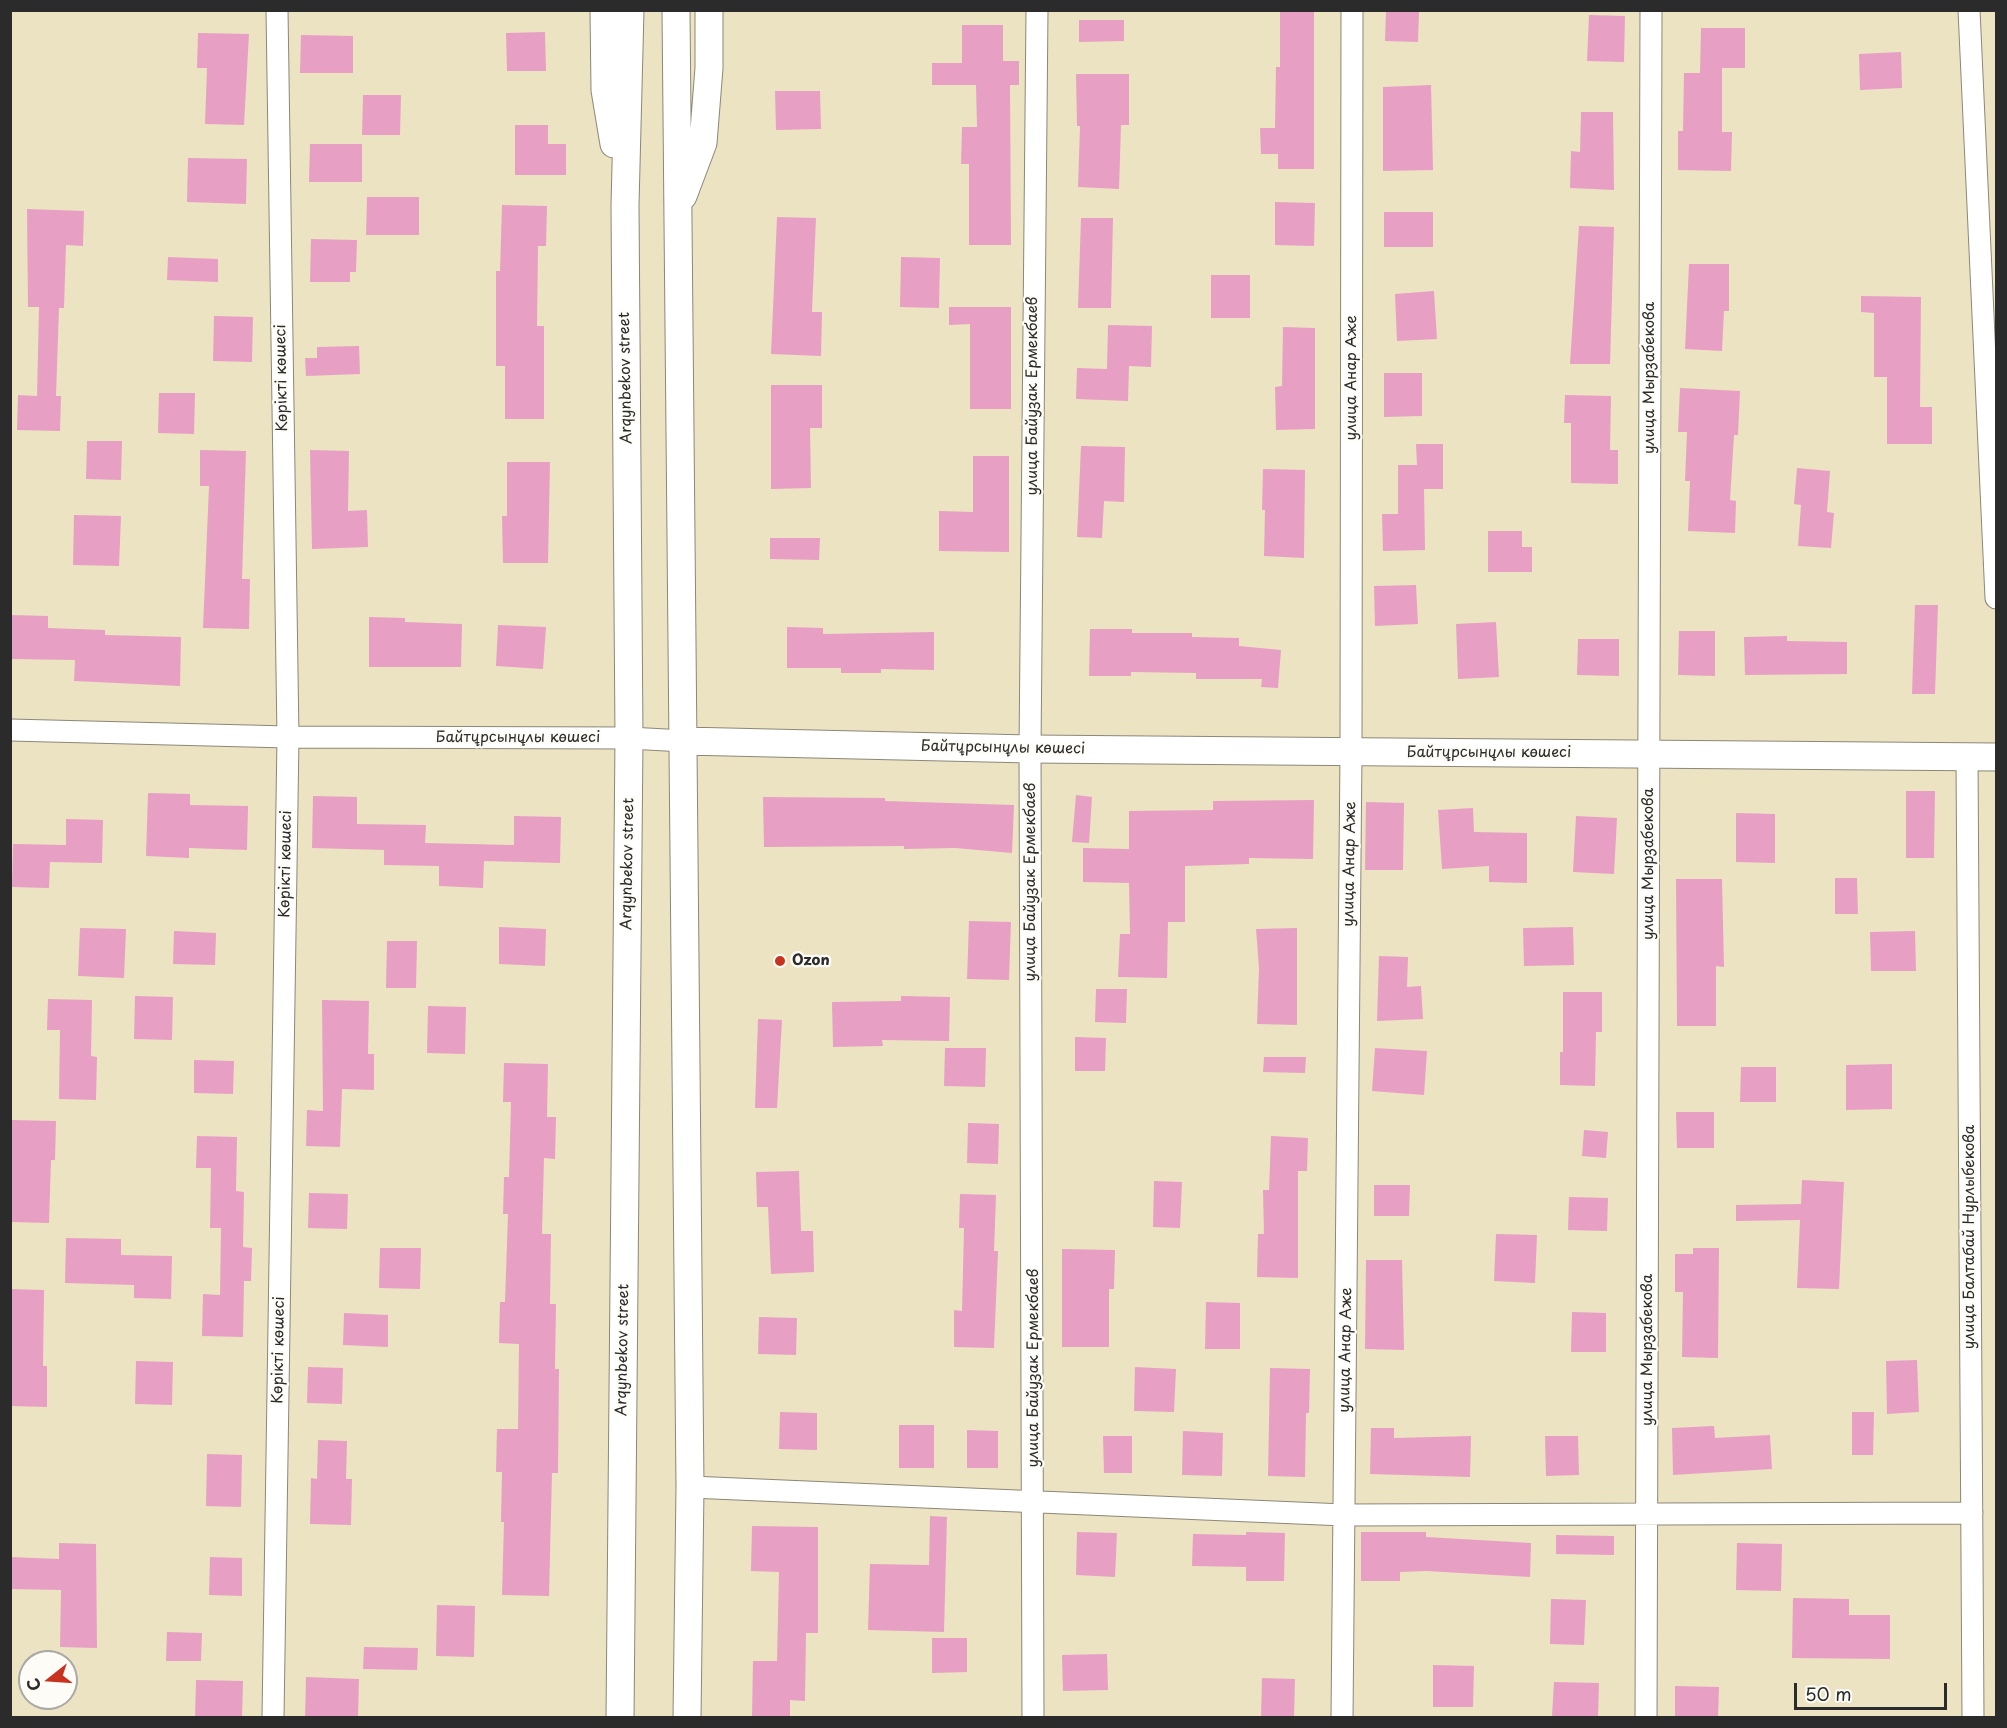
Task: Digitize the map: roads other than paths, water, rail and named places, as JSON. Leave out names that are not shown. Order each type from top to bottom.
[{"type":"main road","points":[[604,10],[605,90],[625,205]]},
{"type":"main road","name":"Arqynbekov street","points":[[620,1718],[629,738],[625,205],[630,10]]},
{"type":"main road","points":[[675,10],[690,1486],[687,1718]]},
{"type":"main road","points":[[677,211],[703,143],[709,68],[709,10]]},
{"type":"main road","name":"Байтұрсынұлы көшесі","points":[[684,741],[1030,749],[1996,757]]},
{"type":"street","name":"Көрікті көшесі","points":[[273,1718],[288,737],[277,10]]},
{"type":"street","name":"улица Байузак Ермекбаев","points":[[1033,1718],[1030,749],[1037,10]]},
{"type":"street","name":"улица Анар Аже","points":[[1342,1718],[1352,752],[1352,10]]},
{"type":"street","name":"улица Мырзабекова","points":[[1646,1718],[1651,10]]},
{"type":"street","points":[[1970,10],[1996,598]]},
{"type":"street","name":"Байтұрсынұлы көшесі","points":[[10,730],[288,737],[629,738],[684,741]]},
{"type":"street","name":"улица Балтабай Нурлыбекова","points":[[1967,757],[1973,1718]]},
{"type":"street","points":[[690,1486],[1344,1515],[1972,1513]]},
{"type":"place","name":"Ozon","points":[[780,961]]}]
